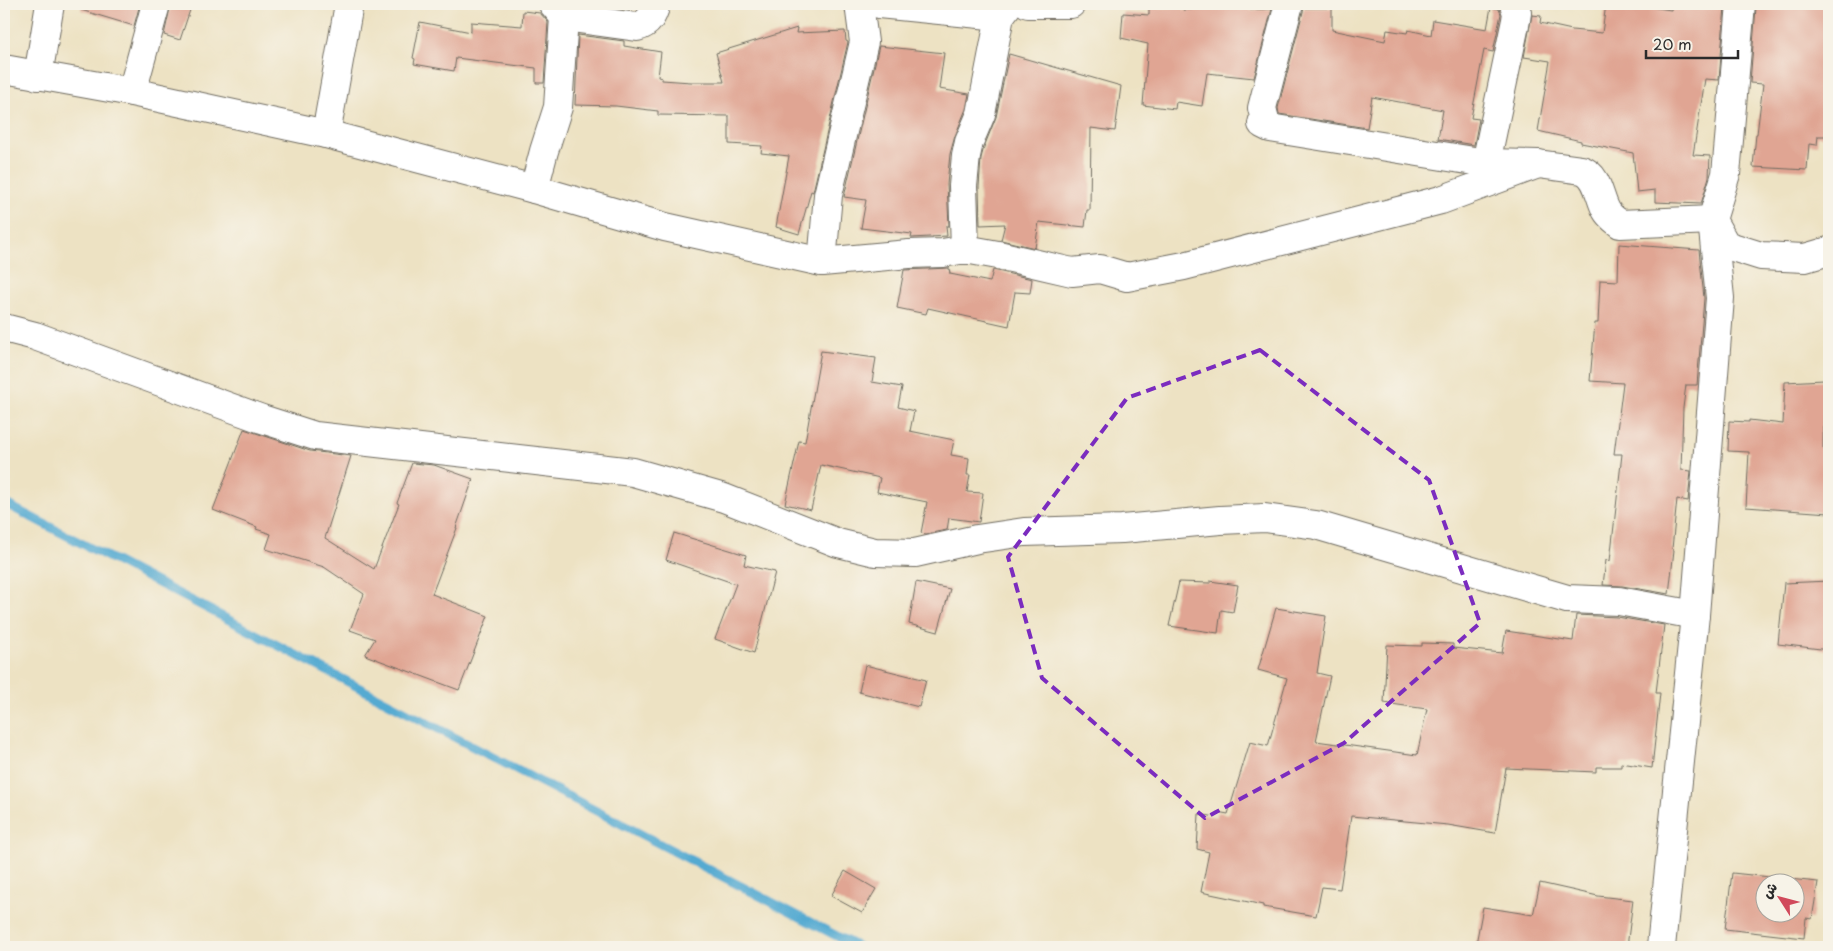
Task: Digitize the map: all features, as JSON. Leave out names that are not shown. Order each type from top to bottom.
[{"type":"street","points":[[38,76],[50,4]]},
{"type":"street","points":[[132,92],[156,4]]},
{"type":"street","points":[[326,134],[350,4]]},
{"type":"street","points":[[534,189],[558,107],[558,10],[637,27],[644,25],[650,20],[656,4]]},
{"type":"street","points":[[822,262],[828,195],[864,42],[858,4]]},
{"type":"street","points":[[879,4],[1004,10],[981,114],[969,142],[966,156],[963,186],[964,249]]},
{"type":"street","points":[[1028,4],[1071,4]]},
{"type":"street","points":[[1289,4],[1262,108],[1264,116],[1262,124],[1280,131],[1486,163],[1538,164],[1588,172],[1593,177],[1606,211],[1620,224],[1712,220]]},
{"type":"street","points":[[1486,163],[1518,13],[1514,4]]},
{"type":"street","points":[[1661,947],[1695,615],[1720,298],[1712,220],[1726,174],[1740,4]]},
{"type":"street","points":[[4,69],[132,92],[326,134],[534,189],[665,227],[822,262],[909,254],[943,253],[964,249],[991,253],[1072,272],[1100,269],[1127,277],[1184,266],[1441,200],[1538,164]]},
{"type":"street","points":[[1712,220],[1726,245],[1761,256],[1805,258],[1829,251]]},
{"type":"street","points":[[4,328],[35,336],[262,420],[315,436],[632,472],[724,498],[838,543],[875,552],[915,553],[978,539],[1024,532],[1122,529],[1265,518],[1316,525],[1567,599],[1619,601],[1695,615]]},
{"type":"highlighted area","points":[[1260,350],[1429,480],[1480,623],[1344,743],[1205,818],[1042,678],[1008,557],[1127,398]]},
{"type":"building","points":[[82,4],[140,4],[134,26],[81,10]]},
{"type":"building","points":[[171,4],[192,4],[180,40],[164,35]]},
{"type":"building","points":[[1606,4],[1630,4],[1671,10],[1672,4],[1725,6],[1719,80],[1705,79],[1693,155],[1710,156],[1709,177],[1701,204],[1655,202],[1655,190],[1637,192],[1633,153],[1581,143],[1581,141],[1538,131],[1550,61],[1524,57],[1532,15],[1541,16],[1540,23],[1572,30],[1602,33]]},
{"type":"building","points":[[1763,4],[1829,4],[1829,48],[1824,108],[1829,108],[1829,136],[1818,136],[1817,145],[1809,144],[1807,170],[1753,167],[1763,84],[1750,83],[1756,7],[1763,7]]},
{"type":"building","points":[[1183,7],[1183,10],[1249,7],[1250,10],[1272,9],[1254,78],[1207,73],[1202,106],[1176,102],[1175,109],[1143,105],[1148,44],[1121,38],[1123,13],[1149,15],[1149,8]]},
{"type":"building","points":[[1491,7],[1499,9],[1501,14],[1493,52],[1484,50],[1471,118],[1479,119],[1474,145],[1438,139],[1443,110],[1372,97],[1367,128],[1279,114],[1278,108],[1304,8],[1332,8],[1332,30],[1385,41],[1387,30],[1407,33],[1408,30],[1431,35],[1433,20],[1487,29]]},
{"type":"building","points":[[523,11],[540,13],[548,22],[544,83],[536,83],[536,68],[456,58],[454,71],[414,64],[415,59],[413,58],[420,22],[471,32],[471,22],[522,26]]},
{"type":"building","points":[[797,28],[796,33],[845,31],[846,41],[848,42],[813,192],[811,191],[799,234],[776,227],[789,156],[761,153],[762,146],[729,144],[729,116],[658,115],[658,111],[616,106],[575,105],[578,35],[624,41],[624,46],[661,52],[658,77],[662,78],[662,80],[724,82],[716,53]]},
{"type":"building","points":[[879,46],[944,53],[939,89],[969,94],[966,109],[950,154],[947,184],[949,226],[946,226],[947,236],[911,238],[912,234],[861,228],[866,200],[844,197]]},
{"type":"building","points":[[1009,54],[1121,86],[1115,131],[1091,128],[1090,210],[1087,210],[1085,227],[1039,222],[1035,248],[1001,240],[1005,224],[980,225],[979,187],[981,158],[996,117]]},
{"type":"building","points":[[1619,244],[1699,250],[1704,298],[1697,385],[1686,385],[1683,408],[1681,470],[1691,471],[1688,501],[1677,499],[1669,594],[1622,586],[1603,585],[1606,560],[1610,561],[1622,454],[1614,454],[1623,383],[1590,381],[1595,323],[1598,323],[1600,280],[1618,281]]},
{"type":"building","points":[[949,268],[950,274],[990,282],[993,270],[1032,279],[1030,293],[1015,292],[1009,326],[928,308],[926,314],[897,308],[904,270]]},
{"type":"building","points":[[821,351],[876,358],[872,382],[902,387],[898,407],[914,411],[910,431],[954,440],[951,455],[969,458],[967,475],[970,475],[967,492],[983,493],[979,522],[949,518],[947,530],[926,534],[921,533],[927,502],[877,492],[880,478],[821,465],[811,510],[785,504],[799,441],[805,442]]},
{"type":"building","points":[[1824,380],[1823,449],[1829,446],[1829,513],[1746,507],[1749,452],[1728,451],[1729,421],[1749,422],[1749,420],[1783,424],[1785,382]]},
{"type":"building","points":[[244,429],[310,451],[351,456],[325,538],[374,569],[399,504],[397,503],[412,463],[434,465],[473,479],[432,594],[488,616],[459,690],[365,655],[375,639],[350,630],[364,594],[324,567],[266,549],[271,534],[213,510]]},
{"type":"building","points":[[674,533],[746,555],[744,565],[775,572],[754,653],[715,639],[736,584],[666,560]]},
{"type":"building","points":[[1210,581],[1238,585],[1233,612],[1221,610],[1218,633],[1169,626],[1179,582],[1210,583]]},
{"type":"building","points":[[1829,581],[1829,650],[1778,644],[1784,583]]},
{"type":"building","points":[[916,582],[950,589],[938,632],[909,624]]},
{"type":"building","points":[[1276,608],[1326,616],[1317,673],[1330,676],[1316,741],[1417,755],[1427,709],[1384,703],[1387,645],[1422,646],[1422,643],[1453,644],[1453,648],[1502,653],[1506,631],[1573,641],[1576,615],[1617,617],[1664,625],[1656,693],[1660,693],[1652,768],[1621,763],[1621,767],[1596,767],[1596,772],[1506,768],[1495,833],[1448,825],[1351,816],[1340,889],[1322,887],[1316,916],[1263,907],[1263,905],[1201,892],[1209,852],[1197,849],[1199,814],[1216,817],[1217,812],[1228,814],[1250,742],[1268,746],[1287,678],[1258,670]]},
{"type":"building","points":[[865,665],[926,680],[919,707],[859,692]]},
{"type":"building","points":[[845,871],[876,889],[862,913],[831,896]]},
{"type":"building","points":[[1732,873],[1756,876],[1756,924],[1805,924],[1804,938],[1725,929]]},
{"type":"building","points":[[1806,881],[1818,882],[1812,919],[1806,918]]},
{"type":"building","points":[[1540,883],[1598,896],[1633,900],[1627,947],[1494,947],[1476,944],[1483,907],[1533,915]]},
{"type":"waterway","points":[[4,503],[858,947]]}]
